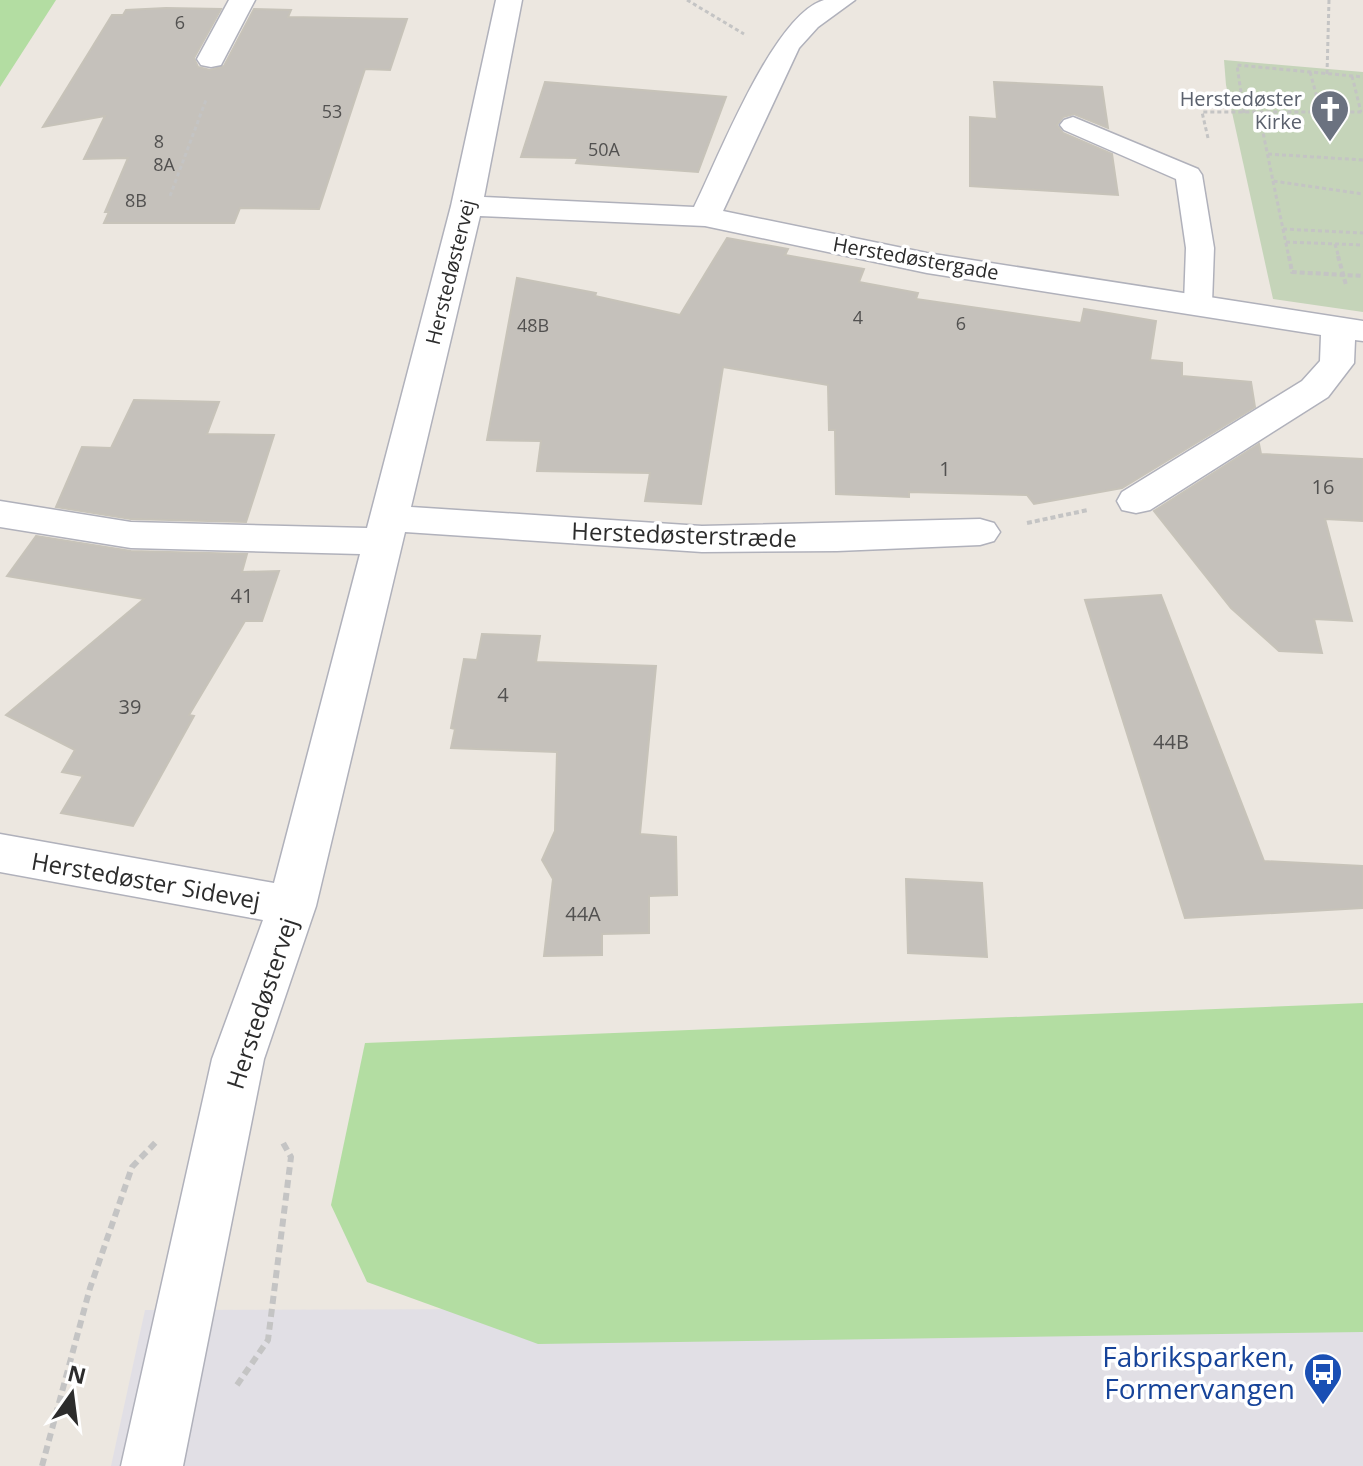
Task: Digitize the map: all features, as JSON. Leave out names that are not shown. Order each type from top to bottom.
[{"type":"street","points":[[211,59],[242,0]]},
{"type":"street","name":"Herstedøstervej","points":[[152,1466],[238,1059],[292,906],[467,206],[509,0]]},
{"type":"street","points":[[705,217],[787,45],[809,21],[842,0]]},
{"type":"street","name":"Herstedøstergade","points":[[467,206],[705,217],[927,263],[1198,304],[1351,318]]},
{"type":"street","points":[[1136,501],[1315,389],[1337,363],[1351,318]]},
{"type":"street","points":[[0,514],[131,535],[386,530]]},
{"type":"street","name":"Herstedøsterstræde","points":[[386,530],[702,539],[980,532]]},
{"type":"street","name":"Herstedøster Sidevej","points":[[0,853],[292,906]]},
{"type":"lane","points":[[1073,125],[1189,175],[1200,248],[1198,304]]},
{"type":"path","points":[[687,0],[741,33],[787,45]]},
{"type":"path","points":[[1327,74],[1329,0]]},
{"type":"path","points":[[170,196],[220,64],[211,59]]},
{"type":"path","points":[[1244,113],[1237,65],[1363,77]]},
{"type":"path","points":[[1310,72],[1321,112]]},
{"type":"path","points":[[1189,175],[1213,157],[1202,112],[1362,112],[1352,76]]},
{"type":"path","points":[[1259,113],[1292,272],[1363,276]]},
{"type":"path","points":[[1268,154],[1363,160]]},
{"type":"path","points":[[1273,181],[1363,194]]},
{"type":"path","points":[[1283,229],[1363,233]]},
{"type":"path","points":[[1286,242],[1363,245]]},
{"type":"path","points":[[1335,244],[1351,318]]},
{"type":"path","points":[[980,532],[1136,501]]},
{"type":"path","points":[[42,1466],[90,1288],[132,1167],[164,1135]]},
{"type":"shaded area","points":[[1363,1307],[1363,1466],[111,1466],[145,1310]]},
{"type":"green space","points":[[0,0],[56,0],[0,87]]},
{"type":"green space","points":[[1224,60],[1363,72],[1363,312],[1273,299],[1226,85]]},
{"type":"green space","points":[[1363,1003],[1363,1332],[538,1344],[367,1282],[331,1205],[365,1043]]},
{"type":"building","points":[[221,9],[194,58],[198,67],[210,70],[224,66],[254,9],[291,10],[288,17],[407,19],[390,70],[365,69],[319,209],[240,208],[234,223],[104,223],[109,212],[105,212],[128,158],[84,159],[105,116],[43,127],[112,15],[123,15],[126,10]]},
{"type":"building","points":[[545,82],[726,97],[698,172],[576,163],[578,158],[521,157]]},
{"type":"building","points":[[994,82],[1102,87],[1108,128],[1074,114],[1063,117],[1057,125],[1063,133],[1112,154],[1118,195],[970,186],[970,117],[997,119]]},
{"type":"building","points":[[727,238],[788,249],[785,255],[864,269],[859,282],[918,293],[916,299],[1081,323],[1084,309],[1156,321],[1150,360],[1182,363],[1182,376],[1251,382],[1255,407],[1122,488],[1034,504],[1027,495],[909,492],[909,497],[836,494],[835,430],[829,430],[828,385],[723,367],[701,504],[645,501],[650,473],[537,471],[541,441],[487,440],[517,278],[596,293],[595,296],[680,315]]},
{"type":"building","points":[[134,400],[219,402],[207,434],[274,435],[246,522],[131,519],[56,507],[82,447],[111,448]]},
{"type":"building","points":[[1259,444],[1261,454],[1363,459],[1363,521],[1325,519],[1352,621],[1314,619],[1322,653],[1279,651],[1231,608],[1154,511]]},
{"type":"building","points":[[36,536],[131,551],[247,554],[242,572],[279,571],[262,621],[245,621],[189,715],[194,716],[133,826],[61,813],[83,776],[62,772],[75,750],[6,715],[144,599],[7,576]]},
{"type":"building","points":[[1161,595],[1264,861],[1363,866],[1363,908],[1185,918],[1085,600]]},
{"type":"building","points":[[482,634],[540,636],[536,662],[656,666],[640,834],[676,837],[677,895],[649,896],[649,933],[602,934],[602,955],[544,956],[553,879],[542,860],[555,831],[557,752],[451,748],[455,729],[451,728],[464,659],[477,660]]},
{"type":"building","points":[[906,879],[982,883],[987,957],[908,953]]},
{"type":"place","name":"Herstedøster Kirke","points":[[1330,143]]},
{"type":"place","name":"Fabriksparken, Formervangen","points":[[1323,1406]]}]
